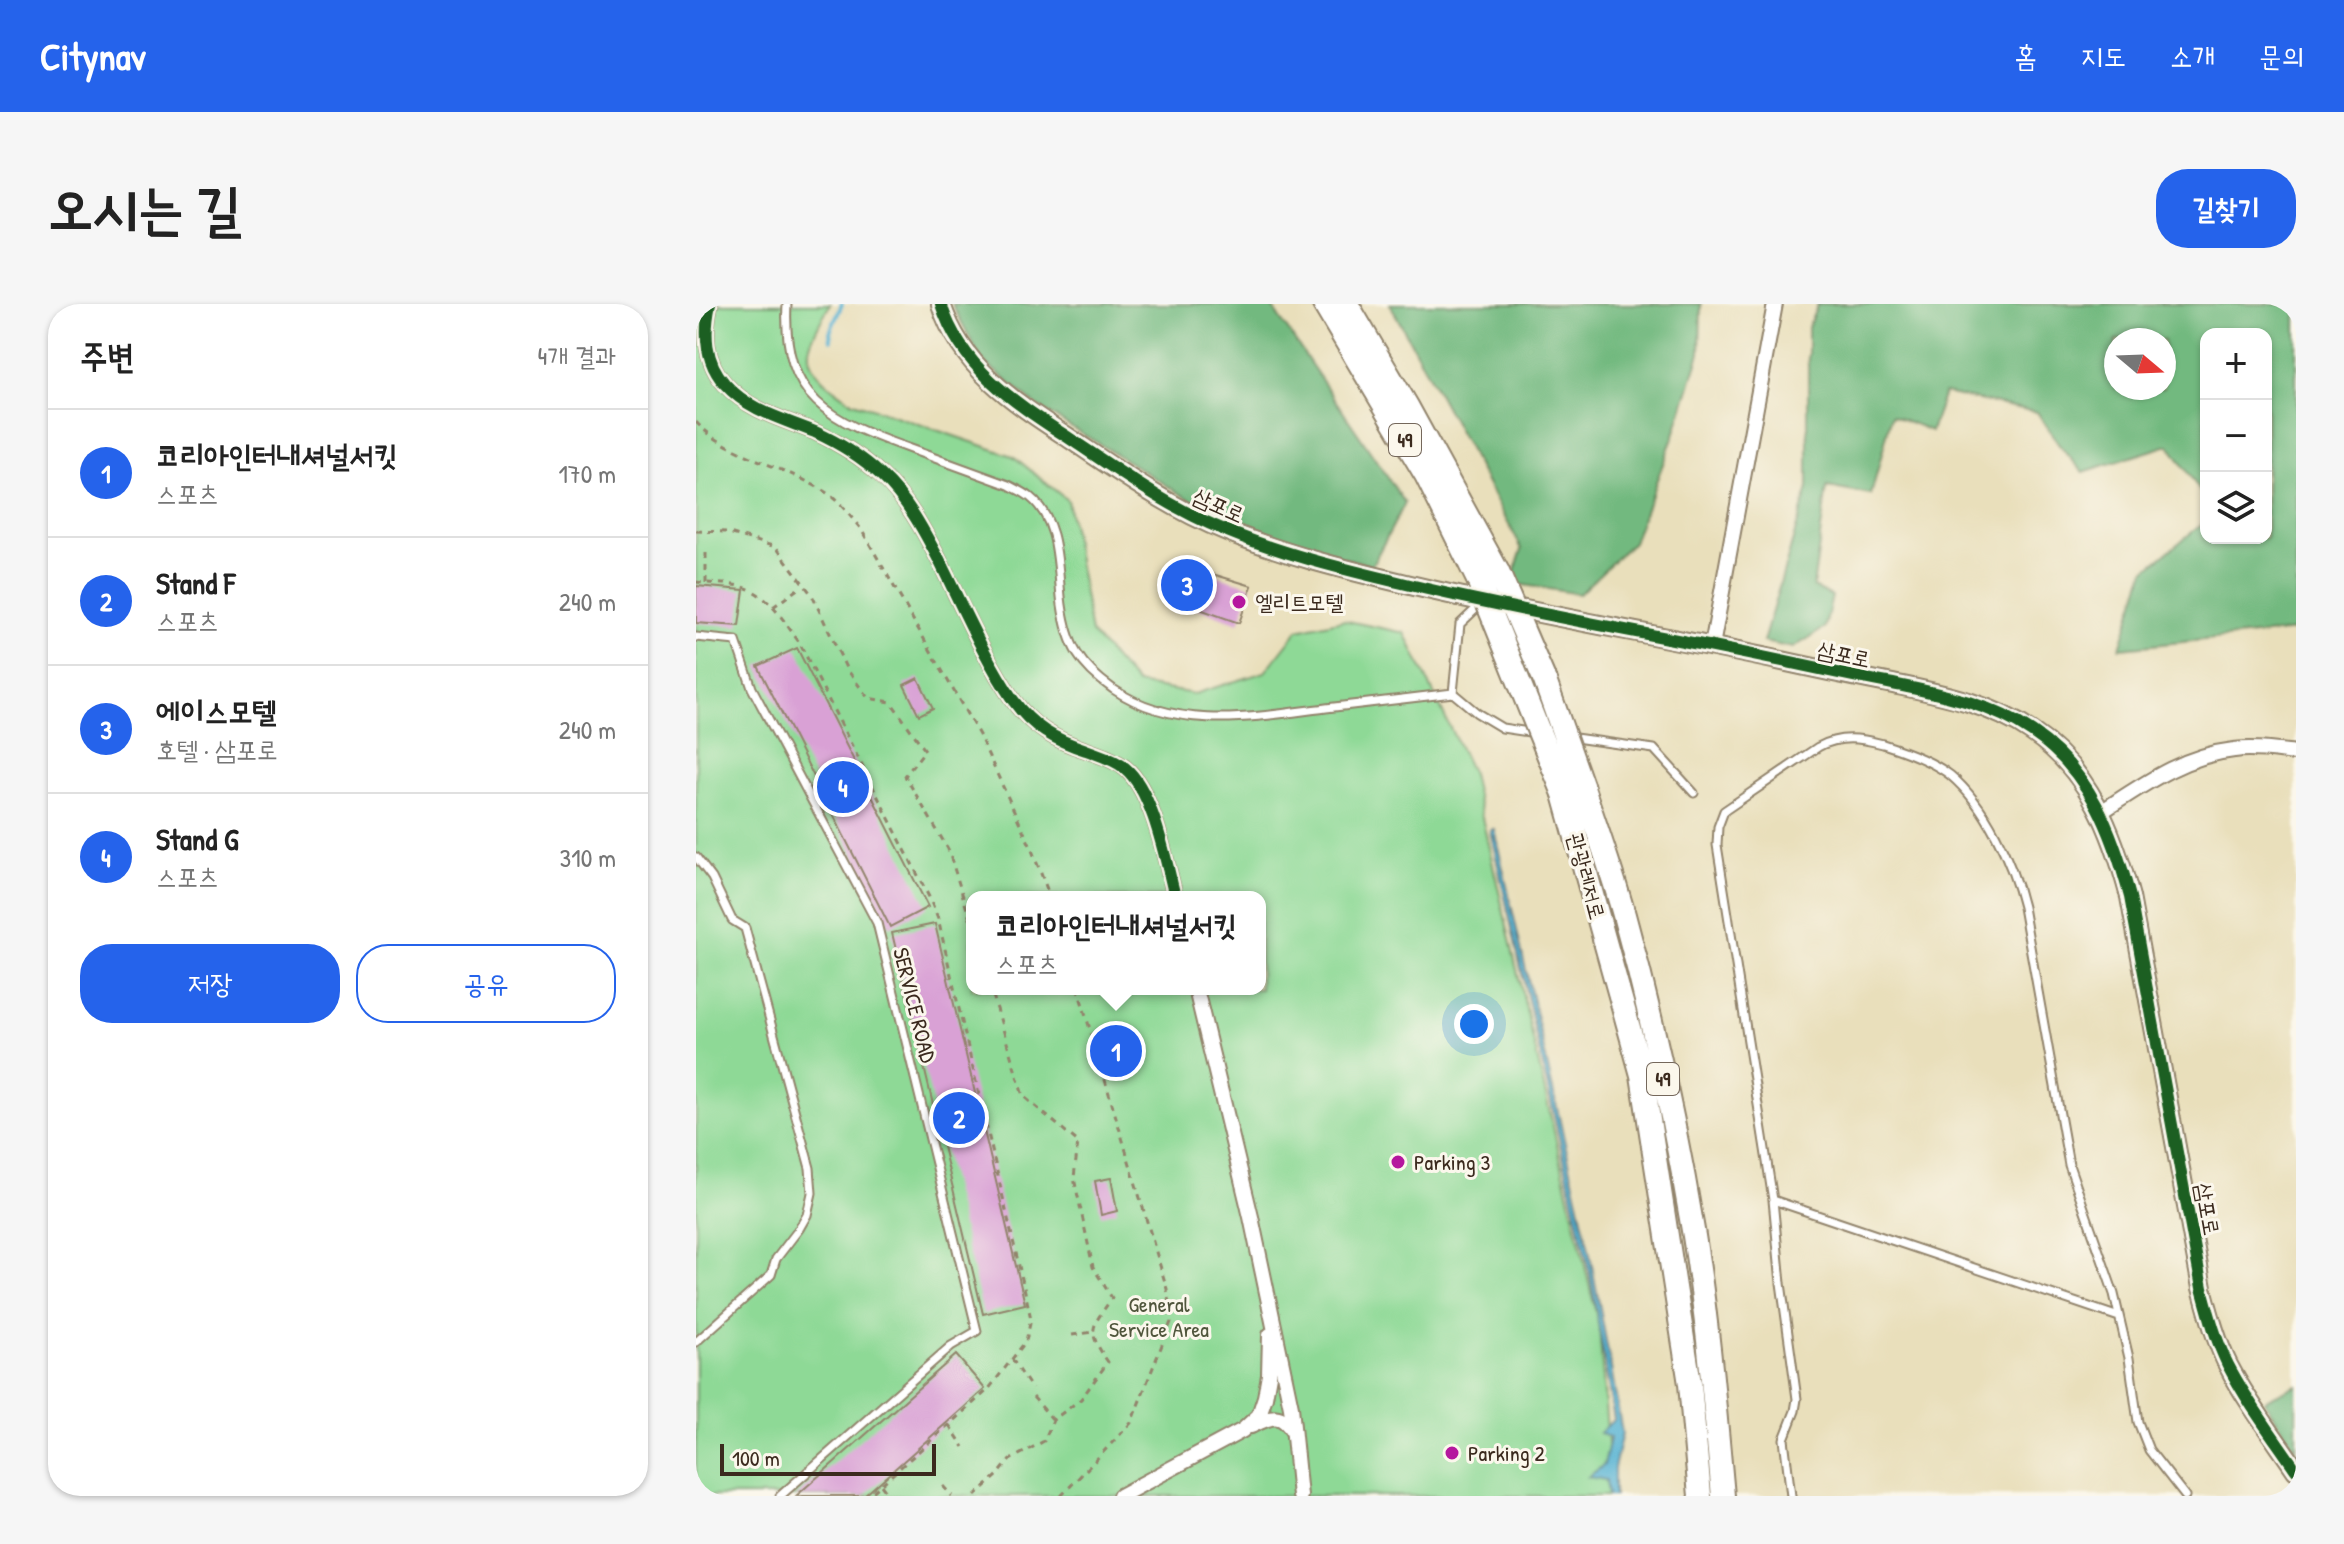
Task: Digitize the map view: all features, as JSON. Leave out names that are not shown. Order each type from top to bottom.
[{"type":"highway","name":"관광레저로","points":[[1324,304],[1488,576]]},
{"type":"highway","name":"관광레저로","points":[[1347,304],[1407,406],[1488,576],[1545,681],[1574,791],[1624,914],[1653,1032],[1694,1238],[1706,1481],[1723,1496]]},
{"type":"street","points":[[710,304],[705,341],[710,363],[724,383],[744,401],[769,415],[839,444],[860,457],[892,485],[913,512],[1014,701],[1048,736],[1112,760],[1125,768],[1136,781],[1158,830],[1173,891]]},
{"type":"street","name":"삼포로","points":[[941,304],[946,322],[959,345],[974,366],[996,386],[1042,421],[1174,506],[1224,531],[1284,553],[1483,603],[1712,646],[1954,697],[1995,711],[2031,731],[2059,753],[2101,812],[2118,852],[2130,897],[2202,1288],[2215,1333],[2235,1377],[2296,1470]]},
{"type":"street","points":[[1712,646],[1775,304]]},
{"type":"street","points":[[2101,812],[2167,769],[2202,757],[2254,749],[2296,753]]},
{"type":"street","points":[[1197,995],[1251,1217],[1291,1407],[1300,1496]]},
{"type":"street","points":[[1243,1430],[1259,1415],[1267,1386],[1270,1307]]},
{"type":"street","points":[[1120,1496],[1269,1418],[1280,1417],[1288,1421],[1293,1432]]},
{"type":"lane","points":[[787,304],[789,354],[800,380],[815,401],[835,418],[860,431],[1009,485],[1031,498],[1048,518],[1055,541],[1065,627],[1075,652],[1093,675],[1126,697],[1181,715],[1218,719],[1453,693],[1502,728],[1654,749],[1694,793]]},
{"type":"lane","points":[[1453,693],[1460,624],[1483,603]]},
{"type":"lane","name":"SERVICE ROAD","points":[[696,637],[736,641],[752,688],[877,923],[977,1331],[951,1346],[780,1496]]},
{"type":"lane","points":[[1791,1496],[1784,1439],[1797,1399],[1773,1200],[1717,845],[1718,827],[1724,811],[1818,747],[1843,738],[1893,747],[1947,773],[1978,806],[2017,881],[2069,1165],[2108,1273],[2129,1358],[2138,1422],[2149,1450],[2185,1496]]},
{"type":"lane","points":[[696,857],[712,878],[732,920],[745,928],[810,1168],[812,1193],[807,1215],[776,1259],[771,1275],[696,1342]]},
{"type":"lane","points":[[1773,1200],[2119,1317]]},
{"type":"path","points":[[696,422],[723,443],[827,493],[861,529],[979,735],[1048,891]]},
{"type":"path","points":[[696,531],[726,532],[776,547],[812,595],[846,668],[868,698],[891,702],[925,750],[905,776],[948,849],[966,906]]},
{"type":"path","points":[[706,550],[706,583]]},
{"type":"path","points":[[696,582],[739,586],[757,592],[773,607],[799,642],[938,919],[1031,1319],[1026,1341],[988,1390],[868,1496]]},
{"type":"path","points":[[773,607],[799,588]]},
{"type":"path","points":[[975,1496],[1010,1460],[1044,1441],[1053,1420],[1081,1399],[1108,1362],[1094,1342],[1094,1324],[1112,1298],[1093,1267],[1074,1178],[1078,1142],[1023,1096],[993,995]]},
{"type":"path","points":[[1061,1496],[1131,1423],[1171,1322],[1167,1289],[1080,995]]},
{"type":"path","points":[[1072,1335],[1094,1332]]},
{"type":"path","points":[[1012,1359],[1032,1389]]},
{"type":"path","points":[[1033,1397],[1053,1420]]},
{"type":"path","points":[[949,1425],[964,1447]]},
{"type":"path","points":[[881,1485],[889,1496]]},
{"type":"path","points":[[943,1486],[952,1496]]},
{"type":"green space","name":"General Service Area","points":[[696,304],[830,304],[809,350],[812,366],[829,386],[851,401],[1013,456],[1067,500],[1091,633],[1137,684],[1194,694],[1265,672],[1298,630],[1343,620],[1405,633],[1472,774],[1599,1327],[1612,1496],[696,1496]]},
{"type":"green space","points":[[952,304],[1270,304],[1405,503],[1372,565],[1288,544],[1214,514],[1037,406],[981,359]]},
{"type":"green space","points":[[1390,304],[1701,304],[1700,353],[1674,435],[1633,542],[1579,594],[1511,583],[1522,549]]},
{"type":"green space","points":[[1818,304],[2296,304],[2296,631],[2120,648],[2145,570],[2200,526],[2200,544],[2272,544],[2272,328],[2200,328],[2200,491],[2169,445],[2083,472],[2059,445],[2037,412],[1944,393],[1931,431],[1892,415],[1871,495],[1827,487],[1813,587],[1832,596],[1825,628],[1793,648],[1763,642],[1808,488],[1808,327]]},
{"type":"green space","points":[[2296,1385],[2296,1449],[2264,1401]]},
{"type":"water","points":[[1494,829],[1589,1250],[1611,1368],[1622,1433],[1614,1468],[1614,1496],[1608,1496],[1606,1480],[1588,1477],[1604,1465],[1610,1438],[1600,1433],[1614,1419],[1590,1275],[1490,830]]},
{"type":"building","points":[[1186,566],[1252,586],[1239,623],[1174,600]]},
{"type":"building","points":[[696,586],[744,590],[739,626],[696,623]]},
{"type":"building","points":[[797,648],[928,907],[890,927],[758,666]]},
{"type":"building","points":[[918,678],[933,708],[919,715],[904,685]]},
{"type":"building","points":[[935,924],[1025,1304],[983,1314],[892,933]]},
{"type":"building","points":[[1111,1178],[1117,1211],[1101,1215],[1095,1181]]},
{"type":"building","points":[[956,1355],[985,1389],[864,1496],[796,1496]]},
{"type":"waterway","points":[[831,340],[830,332],[842,304]]},
{"type":"cycle path","points":[[710,304],[707,346],[713,366],[725,384],[756,408],[815,432],[866,462],[881,475],[907,504],[993,667],[1020,709],[1045,731],[1064,742],[1116,762],[1135,779],[1151,810],[1173,891]]},
{"type":"cycle path","points":[[941,304],[950,328],[963,349],[1014,400],[1149,491],[1227,531],[1313,560],[1449,594],[1947,696],[2016,722],[2052,748],[2084,784],[2096,805],[2116,850],[2130,897],[2202,1288],[2216,1337],[2243,1392],[2296,1470]]},
{"type":"place","name":"에이스모텔","points":[[1187,585]]},
{"type":"place","name":"엘리트모텔","points":[[1239,602]]},
{"type":"place","name":"Stand G","points":[[843,787]]},
{"type":"place","name":"코리아인터내셔널서킷","points":[[1116,1051]]},
{"type":"place","name":"Stand F","points":[[959,1118]]},
{"type":"place","name":"Parking 3","points":[[1398,1162]]},
{"type":"place","name":"Parking 2","points":[[1452,1453]]}]
